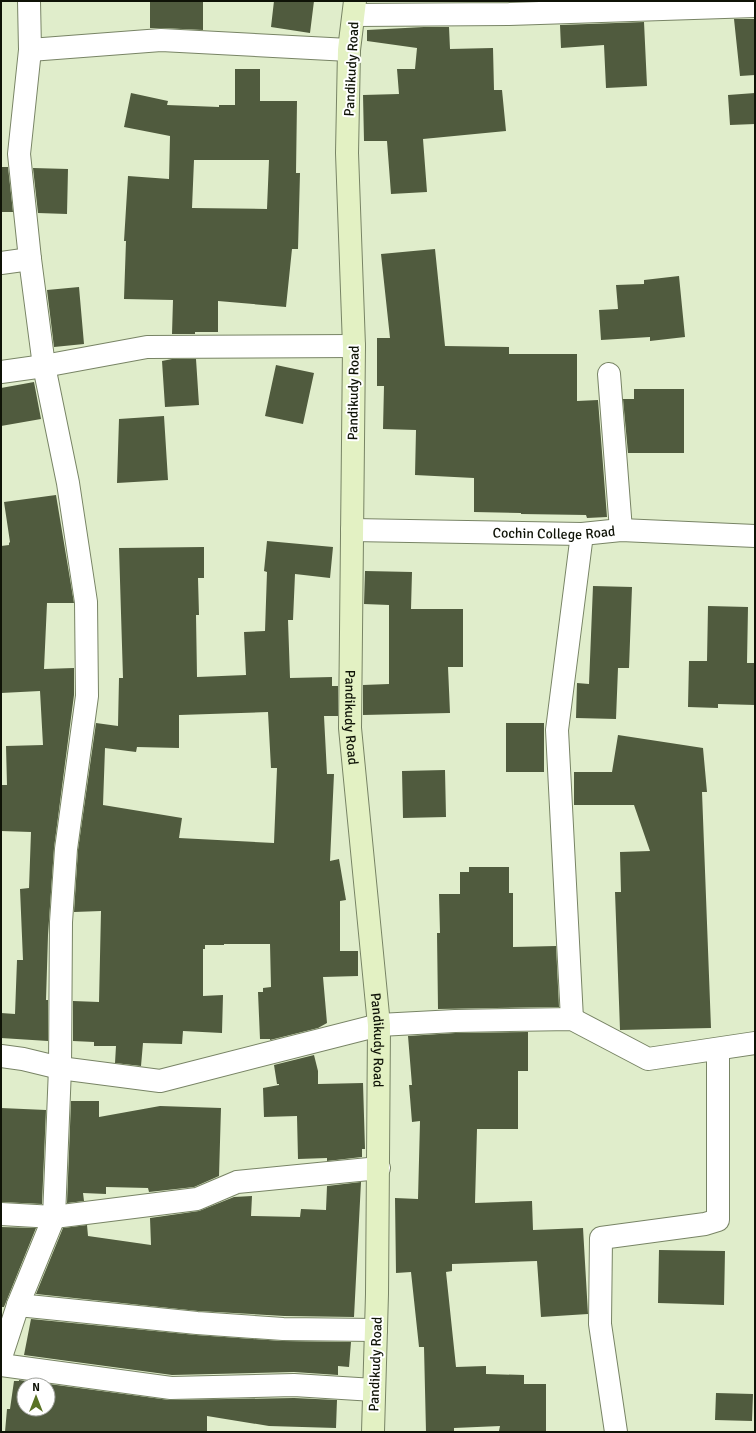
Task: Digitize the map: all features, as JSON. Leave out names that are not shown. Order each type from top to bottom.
[{"type":"street","points":[[1,1357],[18,1305],[54,1217],[60,1068],[61,922],[66,848],[87,696],[86,602],[68,483],[44,366],[30,259],[19,154],[30,50],[29,1]]},
{"type":"street","points":[[355,8],[510,14],[755,6]]},
{"type":"street","name":"Pandikudy Road","points":[[355,8],[350,50],[347,153],[354,346],[350,728],[379,1025],[379,1168],[376,1330],[372,1432]]},
{"type":"street","points":[[30,50],[161,40],[350,50]]},
{"type":"street","points":[[1,263],[30,259]]},
{"type":"street","points":[[1,372],[44,366],[147,347],[354,346]]},
{"type":"street","points":[[609,374],[620,530]]},
{"type":"street","name":"Cochin College Road","points":[[352,530],[582,534],[620,530],[755,536]]},
{"type":"street","points":[[572,1019],[557,730],[582,534]]},
{"type":"street","points":[[1,1056],[23,1059],[60,1068],[160,1081],[379,1025],[455,1021],[572,1019],[648,1059],[755,1043]]},
{"type":"street","points":[[616,1432],[600,1324],[601,1238],[705,1224],[718,1220],[718,1049]]},
{"type":"street","points":[[1,1214],[54,1217],[197,1199],[237,1182],[379,1168]]},
{"type":"street","points":[[18,1305],[283,1330],[376,1330]]},
{"type":"street","points":[[1,1364],[171,1388],[294,1385],[374,1390]]},
{"type":"building","points":[[150,1],[203,1],[203,30],[150,28]]},
{"type":"building","points":[[274,1],[314,1],[310,33],[271,27]]},
{"type":"building","points":[[734,19],[755,19],[755,75],[740,76]]},
{"type":"building","points":[[644,22],[647,86],[606,88],[604,45],[561,48],[560,25]]},
{"type":"building","points":[[449,27],[450,49],[493,48],[494,90],[502,90],[506,131],[423,139],[427,192],[391,194],[387,141],[364,141],[363,95],[399,94],[397,69],[415,69],[417,48],[367,41],[367,30]]},
{"type":"building","points":[[235,69],[260,69],[260,101],[297,101],[296,173],[300,173],[298,249],[292,249],[286,307],[218,301],[218,332],[172,334],[173,300],[124,299],[126,241],[124,241],[128,176],[169,179],[170,136],[124,127],[131,93],[168,101],[167,105],[219,107],[219,105],[235,105]],"holes":[[[194,160],[269,160],[267,209],[192,208]]]},
{"type":"building","points":[[755,93],[755,124],[730,125],[728,95]]},
{"type":"building","points":[[1,167],[8,167],[13,212],[1,212]]},
{"type":"building","points":[[33,168],[68,169],[67,214],[38,213]]},
{"type":"building","points":[[435,249],[445,346],[509,347],[509,354],[577,354],[577,401],[598,400],[607,517],[587,518],[586,515],[474,512],[474,478],[415,475],[416,430],[383,429],[384,386],[377,386],[377,338],[390,338],[381,254]]},
{"type":"building","points":[[679,276],[685,337],[650,341],[650,337],[601,340],[599,310],[618,309],[616,285],[644,284],[644,280]]},
{"type":"building","points":[[79,287],[84,344],[54,347],[47,290]]},
{"type":"building","points":[[172,359],[196,359],[199,405],[165,407],[162,361]]},
{"type":"building","points":[[276,365],[314,373],[303,424],[265,416]]},
{"type":"building","points":[[34,382],[41,419],[1,426],[1,388]]},
{"type":"building","points":[[634,389],[684,389],[684,453],[628,453],[623,399],[634,399]]},
{"type":"building","points":[[164,416],[168,480],[117,483],[119,419]]},
{"type":"building","points":[[56,495],[74,603],[47,603],[44,669],[74,668],[74,695],[54,848],[48,935],[46,1000],[48,1000],[48,1041],[1,1038],[1,1013],[15,1014],[17,960],[23,960],[20,889],[29,888],[31,832],[1,831],[1,785],[7,785],[6,746],[43,745],[40,691],[1,693],[1,546],[9,545],[10,542],[4,502]]},
{"type":"building","points":[[267,541],[333,547],[330,578],[295,574],[293,620],[288,620],[290,678],[332,677],[332,686],[338,686],[338,716],[324,716],[327,774],[334,774],[330,861],[339,859],[346,900],[340,901],[340,951],[358,951],[358,976],[323,977],[327,1023],[318,1028],[270,1040],[260,1039],[258,992],[263,992],[263,988],[271,987],[270,944],[205,945],[205,949],[203,949],[203,996],[223,995],[222,1033],[183,1031],[182,1044],[143,1043],[141,1066],[115,1063],[116,1046],[94,1046],[94,1042],[73,1041],[73,1001],[99,1002],[101,911],[74,912],[78,850],[96,723],[118,726],[119,678],[123,678],[119,548],[204,547],[204,578],[198,578],[199,615],[196,615],[197,677],[246,675],[244,632],[265,631],[267,572],[264,571]],"holes":[[[268,712],[271,768],[277,768],[274,843],[179,838],[182,818],[103,805],[105,748],[136,752],[137,747],[179,748],[179,715]]]},
{"type":"building","points":[[365,571],[412,572],[411,609],[463,609],[463,667],[448,667],[450,713],[363,715],[363,685],[389,684],[389,605],[364,604]]},
{"type":"building","points":[[593,586],[632,587],[629,668],[618,668],[616,719],[576,718],[577,683],[589,684]]},
{"type":"building","points":[[708,606],[748,607],[747,663],[755,663],[755,705],[718,704],[718,708],[688,707],[689,661],[707,661]]},
{"type":"building","points":[[506,723],[544,723],[544,772],[506,772]]},
{"type":"building","points":[[618,735],[703,748],[707,792],[702,792],[711,1028],[620,1030],[615,892],[621,892],[620,852],[650,851],[634,805],[574,805],[574,772],[612,772]]},
{"type":"building","points":[[445,770],[446,817],[403,818],[402,771]]},
{"type":"building","points":[[469,867],[509,867],[509,893],[513,893],[513,947],[556,946],[559,1007],[438,1009],[437,933],[440,933],[439,894],[460,894],[460,872],[469,872]]},
{"type":"building","points":[[528,1032],[528,1071],[518,1071],[518,1129],[477,1129],[475,1203],[532,1201],[533,1230],[583,1228],[588,1314],[541,1317],[537,1261],[452,1264],[452,1271],[446,1272],[456,1367],[486,1366],[486,1374],[524,1375],[524,1384],[546,1384],[546,1432],[499,1431],[500,1426],[454,1428],[454,1432],[426,1432],[424,1347],[419,1347],[411,1272],[396,1273],[395,1198],[418,1199],[420,1121],[412,1122],[409,1085],[412,1085],[408,1036],[455,1033]]},
{"type":"building","points":[[314,1055],[318,1071],[318,1084],[363,1083],[365,1149],[362,1149],[362,1157],[327,1161],[327,1158],[298,1159],[297,1116],[264,1117],[263,1088],[279,1085],[277,1084],[274,1065]]},
{"type":"building","points":[[71,1101],[99,1101],[99,1117],[160,1106],[221,1108],[219,1176],[194,1187],[149,1192],[148,1188],[106,1187],[106,1194],[83,1193],[84,1201],[67,1203]]},
{"type":"building","points":[[1,1108],[46,1110],[42,1204],[1,1202]]},
{"type":"building","points":[[361,1182],[354,1317],[284,1316],[198,1311],[36,1294],[63,1228],[87,1225],[88,1236],[151,1245],[150,1218],[199,1211],[234,1197],[252,1196],[251,1216],[300,1217],[301,1209],[326,1210],[327,1186]]},
{"type":"building","points":[[1,1227],[36,1228],[4,1307],[1,1307]]},
{"type":"building","points":[[659,1250],[725,1251],[724,1305],[658,1303]]},
{"type":"building","points":[[31,1319],[196,1335],[282,1341],[351,1342],[349,1367],[338,1366],[338,1375],[294,1372],[172,1375],[24,1355]]},
{"type":"building","points":[[14,1381],[16,1381],[16,1417],[56,1417],[56,1385],[169,1400],[294,1398],[337,1400],[336,1428],[269,1426],[207,1416],[207,1431],[5,1432],[7,1409],[10,1409]]},
{"type":"building","points":[[716,1393],[753,1394],[752,1421],[715,1420]]}]
